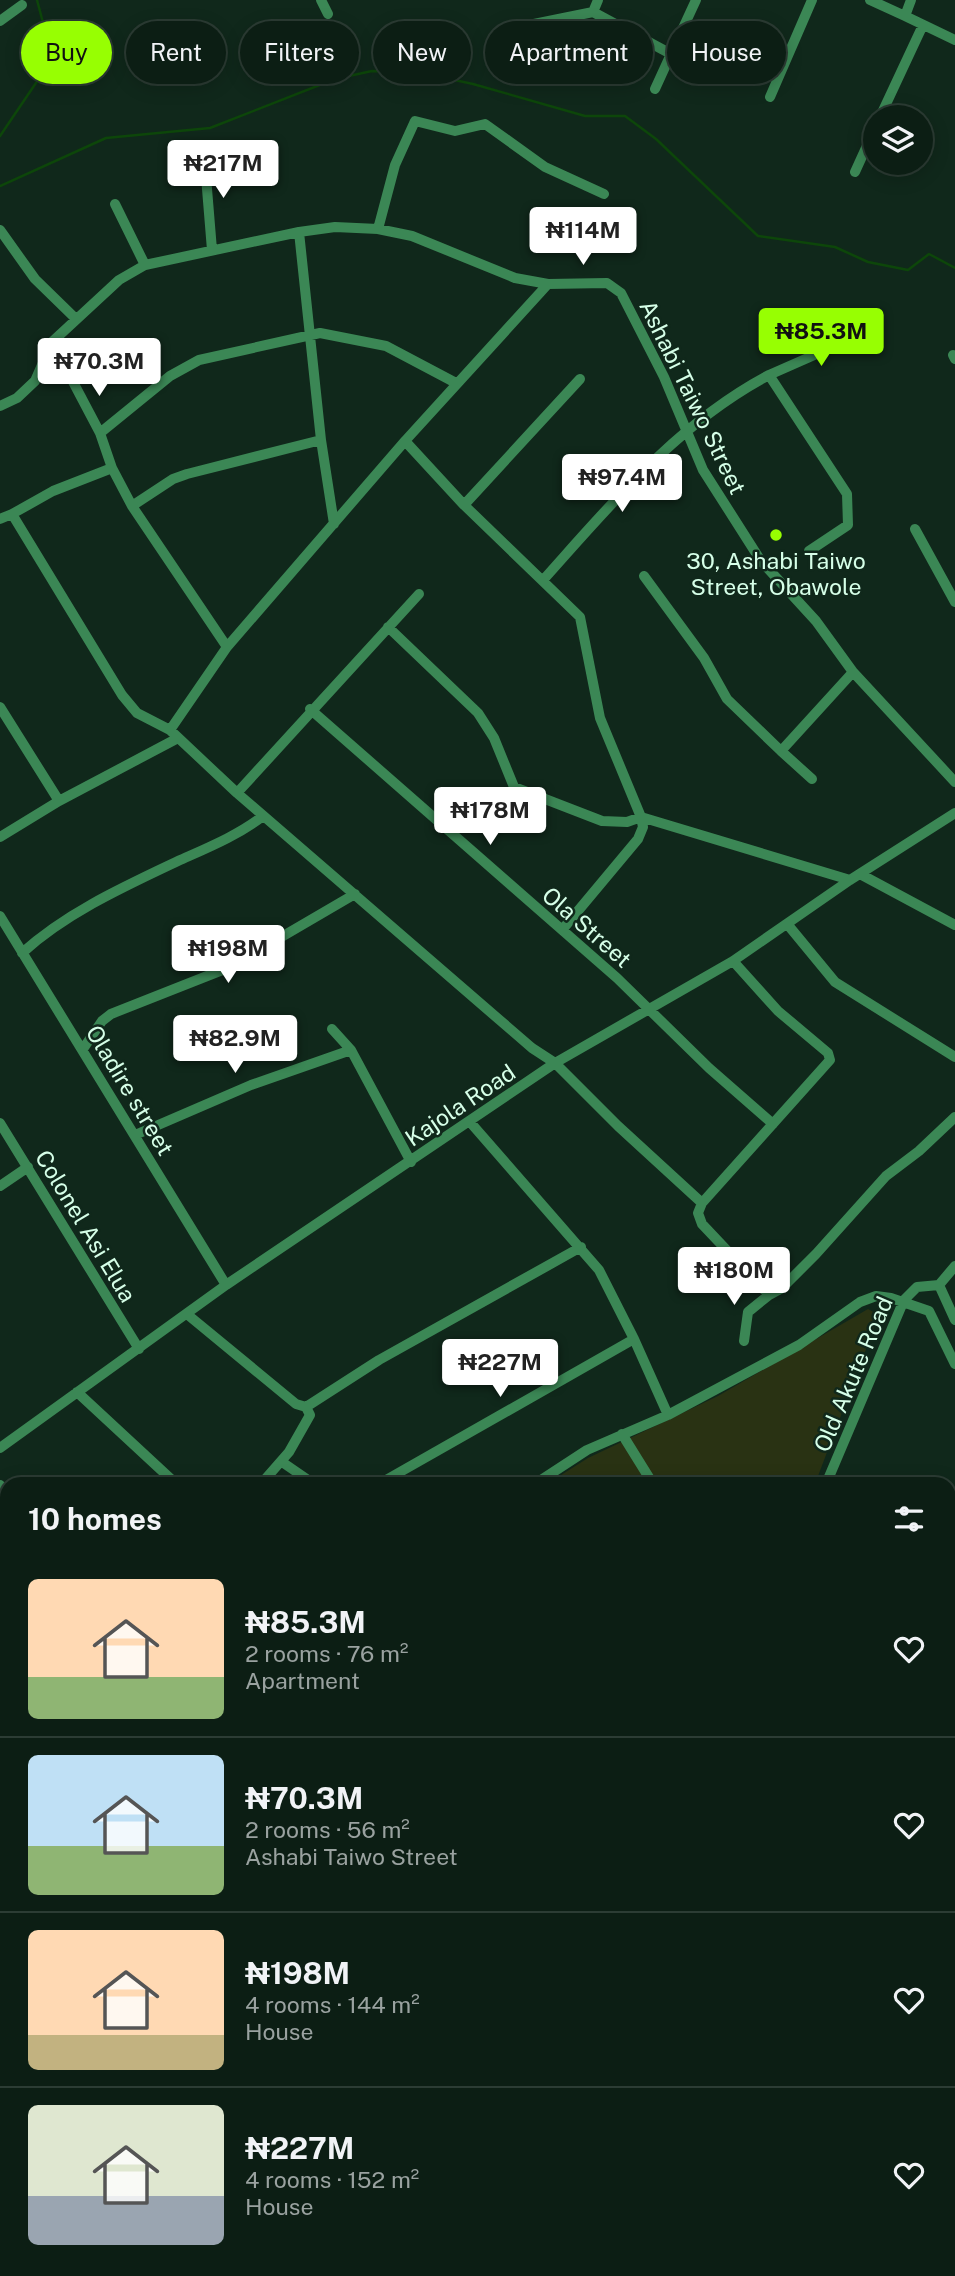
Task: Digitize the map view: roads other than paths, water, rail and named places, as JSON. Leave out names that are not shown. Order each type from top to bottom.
[{"type":"street","points":[[321,0],[328,14]]},
{"type":"street","points":[[593,12],[598,0]]},
{"type":"street","points":[[686,21],[696,0]]},
{"type":"street","points":[[770,97],[812,0]]},
{"type":"street","points":[[870,0],[955,40]]},
{"type":"street","points":[[905,16],[911,0]]},
{"type":"street","points":[[0,21],[22,5]]},
{"type":"street","points":[[548,21],[593,12],[667,52]]},
{"type":"street","points":[[886,105],[923,25]]},
{"type":"street","points":[[654,89],[667,62]]},
{"type":"street","points":[[378,229],[395,165],[415,121],[456,131],[485,124],[544,167],[604,194]]},
{"type":"street","points":[[204,152],[212,250]]},
{"type":"street","points":[[855,172],[863,154]]},
{"type":"street","points":[[115,204],[145,265]]},
{"type":"street","name":"Ashabi Taiwo Street","points":[[0,406],[17,398],[35,381],[52,342],[119,280],[145,265],[299,232],[335,227],[378,229],[412,236],[514,278],[548,284],[596,281],[617,287],[664,377],[685,433],[723,504],[761,561],[816,621],[853,672],[955,782]]},
{"type":"street","points":[[0,230],[35,279],[75,318]]},
{"type":"street","points":[[299,232],[321,440],[334,524]]},
{"type":"street","points":[[170,730],[227,647],[405,440],[548,284]]},
{"type":"street","points":[[100,433],[170,376],[199,360],[310,335],[330,333],[373,341],[456,383]]},
{"type":"street","points":[[544,579],[655,457],[742,389],[862,334]]},
{"type":"street","points":[[52,342],[100,433],[112,468],[132,506],[227,647]]},
{"type":"street","points":[[769,375],[847,494],[848,525],[809,551]]},
{"type":"street","points":[[464,505],[580,379]]},
{"type":"street","points":[[132,506],[173,479],[187,474],[321,440]]},
{"type":"street","points":[[405,440],[464,505],[544,579],[580,617],[600,718],[642,817],[643,827],[638,839],[562,930]]},
{"type":"street","points":[[0,519],[53,492],[112,468]]},
{"type":"street","points":[[12,514],[121,695],[137,713],[170,730],[263,816],[532,1048],[555,1063],[608,1118],[702,1203]]},
{"type":"street","points":[[915,529],[955,602]]},
{"type":"street","points":[[644,576],[704,658],[727,699],[812,779]]},
{"type":"street","points":[[237,793],[310,709],[419,594]]},
{"type":"street","points":[[388,627],[478,713],[494,738],[514,787],[602,821],[627,822],[642,817],[850,880]]},
{"type":"street","points":[[781,751],[853,672]]},
{"type":"street","points":[[0,707],[59,801]]},
{"type":"street","name":"Ola Street","points":[[310,709],[650,1008],[685,1046],[773,1124]]},
{"type":"street","points":[[0,837],[59,801],[178,738]]},
{"type":"street","name":"Kajola Road","points":[[0,1448],[188,1315],[226,1285],[555,1063],[733,961],[850,880],[955,813]]},
{"type":"street","points":[[22,953],[65,919],[129,884],[234,835],[263,816]]},
{"type":"street","points":[[860,874],[955,925]]},
{"type":"street","points":[[83,1049],[102,1021],[111,1014],[230,967],[355,894]]},
{"type":"street","name":"Oladire street","points":[[0,916],[226,1285]]},
{"type":"street","points":[[788,925],[835,982],[955,1057]]},
{"type":"street","points":[[733,961],[778,1011],[828,1053],[830,1060],[702,1203],[698,1213],[702,1224],[769,1295]]},
{"type":"street","points":[[332,1030],[351,1050],[411,1162]]},
{"type":"street","points":[[135,1135],[251,1084],[351,1050]]},
{"type":"street","points":[[744,1341],[748,1311],[782,1288],[886,1175],[919,1151],[955,1116]]},
{"type":"street","points":[[470,1122],[599,1270],[635,1339],[668,1415]]},
{"type":"street","name":"Colonel Asi Elua","points":[[0,1123],[139,1349]]},
{"type":"street","points":[[0,1186],[28,1167]]},
{"type":"street","points":[[306,1407],[370,1365],[581,1247]]},
{"type":"street","points":[[955,1266],[939,1285],[955,1320]]},
{"type":"street","name":"Old Akute Road","points":[[829,1477],[904,1300],[917,1287],[939,1285]]},
{"type":"street","points":[[546,1477],[587,1450],[668,1415],[799,1345],[860,1303],[876,1296],[904,1300],[929,1311],[955,1364]]},
{"type":"street","points":[[188,1315],[296,1404],[306,1407],[310,1415],[306,1426],[282,1462],[268,1477]]},
{"type":"street","points":[[391,1477],[635,1339]]},
{"type":"street","points":[[77,1392],[169,1477]]},
{"type":"street","points":[[621,1434],[649,1477]]},
{"type":"street","points":[[282,1462],[304,1477]]},
{"type":"waterway","points":[[0,136],[42,74],[51,53],[37,0]]},
{"type":"waterway","points":[[0,186],[106,138],[210,128],[335,79],[372,71],[422,73],[473,84],[585,116],[625,116],[656,139],[758,236],[835,247],[868,262],[908,270],[929,254],[955,268]]},
{"type":"place","name":"30, Ashabi Taiwo Street, Obawole","points":[[776,535]]}]
